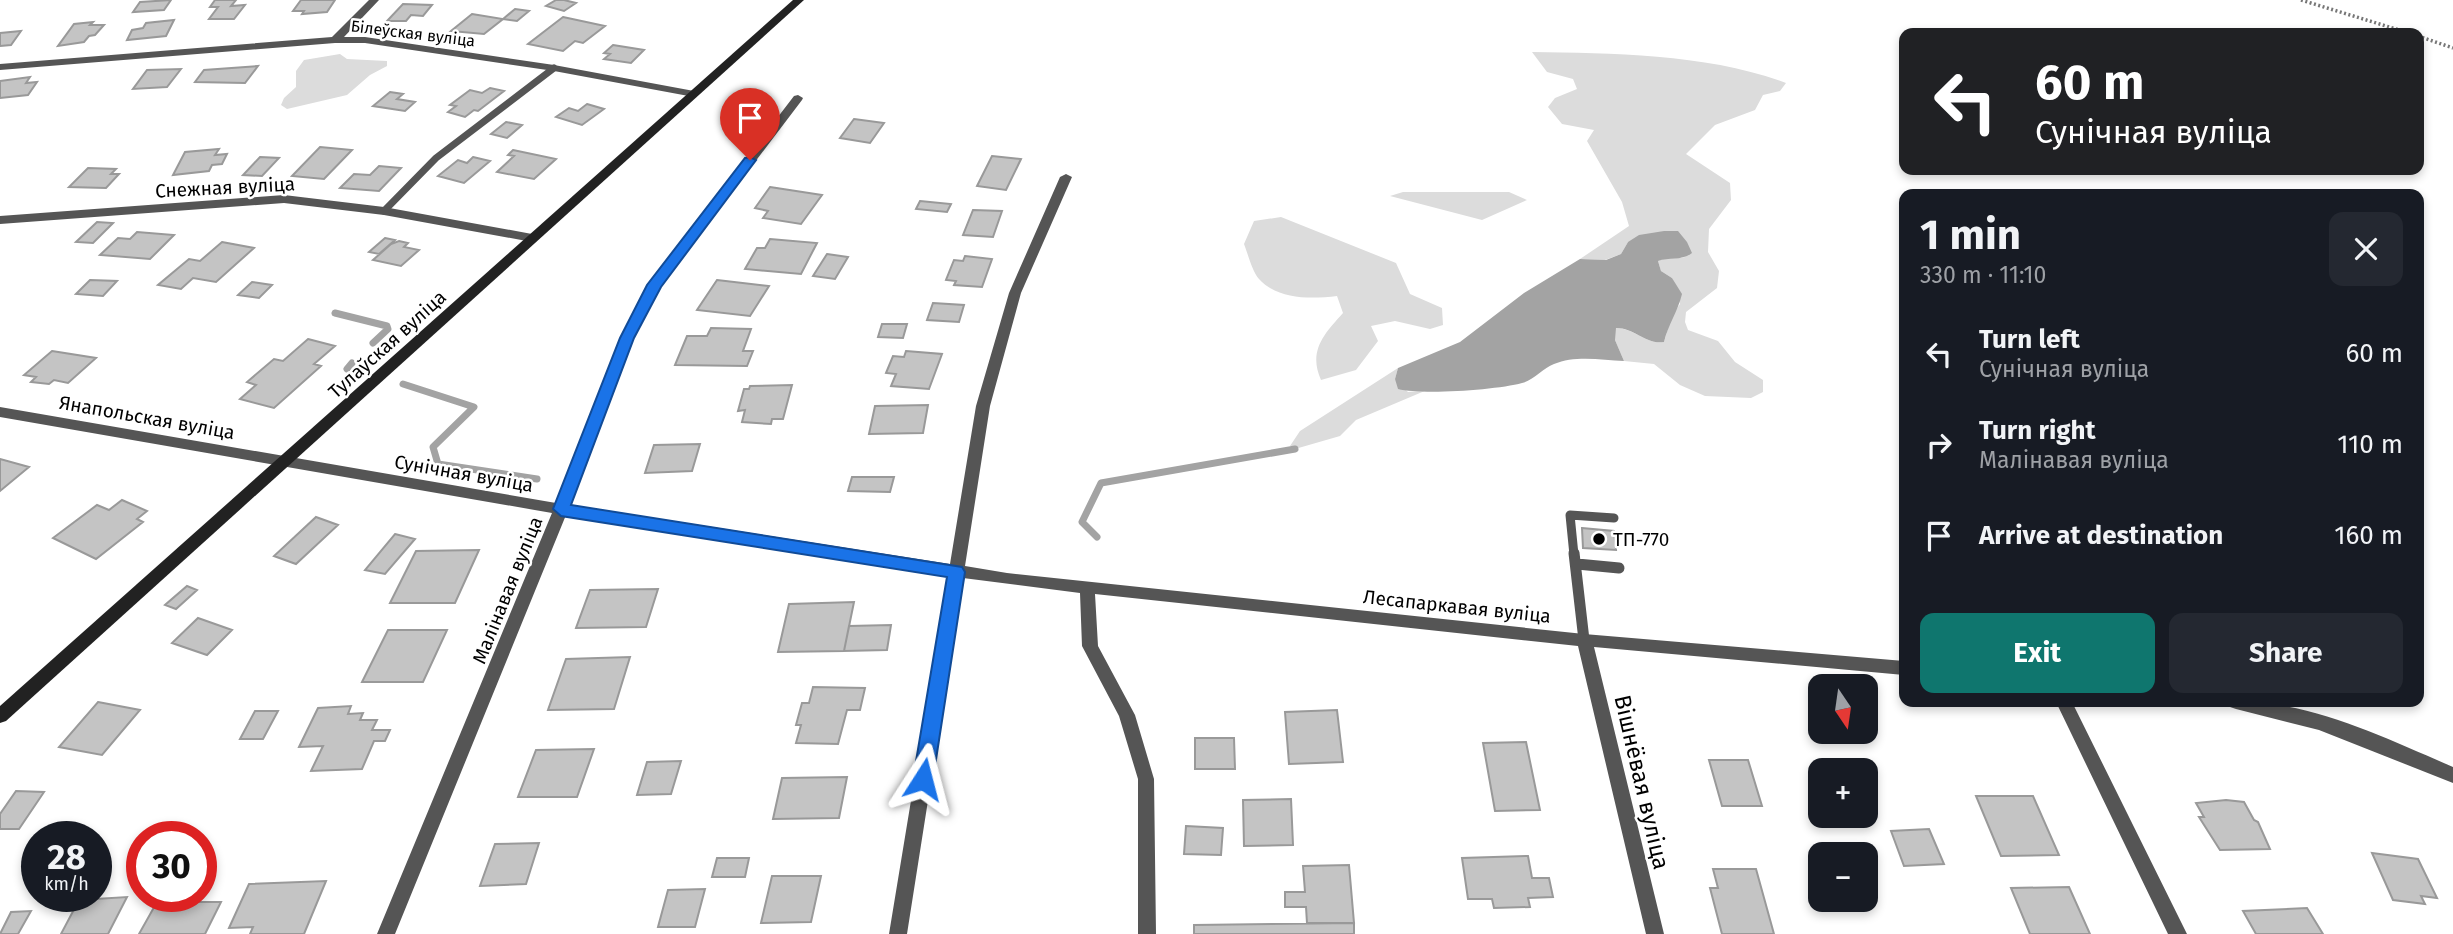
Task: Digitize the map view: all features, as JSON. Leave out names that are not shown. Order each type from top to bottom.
[{"type":"main road","name":"Тулаўская вуліца","points":[[0,716],[799,0]]},
{"type":"street","points":[[335,40],[374,0]]},
{"type":"street","name":"Білеўская вуліца","points":[[0,67],[335,40],[365,40],[554,68],[694,94]]},
{"type":"street","name":"Малінавая вуліца","points":[[386,934],[561,509],[627,338],[654,285],[797,98]]},
{"type":"street","points":[[898,934],[983,406],[1014,293],[1066,177]]},
{"type":"street","name":"Снежная вуліца","points":[[0,220],[284,199],[384,211],[532,238]]},
{"type":"street","name":"Янапольская вуліца","points":[[0,412],[287,461]]},
{"type":"street","name":"Сунічная вуліца","points":[[287,461],[561,509],[1007,579]]},
{"type":"street","name":"Лесапаркавая вуліца","points":[[1007,579],[1584,640],[1899,668]]},
{"type":"street","points":[[1087,589],[1090,646],[1127,715],[1146,779],[1147,934]]},
{"type":"street","name":"Вішнёвая вуліца","points":[[1584,640],[1655,934]]},
{"type":"street","points":[[2066,707],[2178,934]]},
{"type":"street","points":[[2265,707],[2380,745],[2453,775]]},
{"type":"lane","points":[[384,211],[436,158],[554,68]]},
{"type":"lane","points":[[1584,640],[1570,514],[1614,518]]},
{"type":"lane","points":[[1577,564],[1619,568]]},
{"type":"path","points":[[2301,0],[2393,28]]},
{"type":"path","points":[[2424,37],[2453,48]]},
{"type":"shaded area","points":[[1532,52],[1595,53],[1693,61],[1756,73],[1786,83],[1780,91],[1763,95],[1755,110],[1715,125],[1686,154],[1730,183],[1731,200],[1709,229],[1708,252],[1719,271],[1717,288],[1686,312],[1685,322],[1688,330],[1718,341],[1735,362],[1763,380],[1763,392],[1751,398],[1705,396],[1680,385],[1654,364],[1624,361],[1615,340],[1615,328],[1652,341],[1664,342],[1672,315],[1680,304],[1672,278],[1661,271],[1658,261],[1668,257],[1685,258],[1628,242],[1621,254],[1605,260],[1580,259],[1629,226],[1622,202],[1587,141],[1594,130],[1562,124],[1548,107],[1555,98],[1577,89],[1573,79],[1547,72]]},
{"type":"shaded area","points":[[340,54],[347,59],[387,61],[387,66],[370,75],[347,95],[287,109],[281,105],[284,98],[296,87],[296,71],[304,60]]},
{"type":"shaded area","points":[[1403,192],[1509,192],[1527,200],[1482,220],[1390,196]]},
{"type":"shaded area","points":[[1281,217],[1396,263],[1410,294],[1442,308],[1443,325],[1430,329],[1395,321],[1371,326],[1378,341],[1356,370],[1321,380],[1317,370],[1317,352],[1324,336],[1343,313],[1337,296],[1295,296],[1267,286],[1252,267],[1244,244],[1254,221]]},
{"type":"shaded area","points":[[1678,231],[1692,253],[1658,261],[1661,271],[1672,278],[1682,294],[1664,342],[1652,341],[1616,328],[1615,340],[1624,361],[1562,361],[1526,381],[1495,388],[1441,392],[1398,389],[1395,379],[1398,368],[1460,342],[1524,293],[1580,259],[1606,260],[1621,254],[1628,242],[1639,235]]},
{"type":"shaded area","points":[[1398,368],[1395,379],[1408,392],[1427,390],[1356,420],[1340,436],[1295,449],[1290,446],[1300,431]]},
{"type":"building","points":[[171,0],[164,10],[133,12],[140,2]]},
{"type":"building","points":[[215,0],[236,0],[231,6],[245,5],[234,19],[209,19],[218,7],[210,7]]},
{"type":"building","points":[[301,0],[335,0],[327,12],[302,14],[304,11],[293,11]]},
{"type":"building","points":[[556,0],[576,3],[564,11],[546,6]]},
{"type":"building","points":[[403,4],[432,5],[423,16],[411,15],[406,21],[387,21]]},
{"type":"building","points":[[515,9],[529,11],[517,21],[503,19]]},
{"type":"building","points":[[472,14],[503,19],[484,34],[451,31]]},
{"type":"building","points":[[563,17],[605,26],[583,43],[575,41],[563,51],[528,44]]},
{"type":"building","points":[[174,20],[166,36],[127,40],[132,30],[143,28],[146,23]]},
{"type":"building","points":[[93,22],[90,25],[104,25],[95,35],[89,36],[84,42],[58,46],[74,24]]},
{"type":"building","points":[[21,31],[11,45],[0,46],[0,33]]},
{"type":"building","points":[[613,45],[644,50],[631,63],[604,59],[610,54],[604,53]]},
{"type":"building","points":[[258,66],[245,83],[195,82],[204,70]]},
{"type":"building","points":[[181,69],[167,87],[133,89],[147,70]]},
{"type":"building","points":[[30,77],[26,83],[37,82],[28,95],[0,98],[0,81]]},
{"type":"building","points":[[490,88],[504,91],[478,111],[474,110],[465,117],[448,112],[456,106],[450,105],[470,90],[482,93]]},
{"type":"building","points":[[390,92],[403,94],[397,99],[415,102],[405,111],[373,106]]},
{"type":"building","points":[[587,104],[604,109],[582,125],[556,117],[569,108],[578,111]]},
{"type":"building","points":[[854,119],[884,123],[870,143],[840,138]]},
{"type":"building","points":[[506,122],[522,125],[507,138],[491,134]]},
{"type":"building","points":[[320,147],[352,150],[324,179],[292,176]]},
{"type":"building","points":[[219,149],[215,155],[227,154],[222,164],[212,165],[209,171],[173,175],[185,152]]},
{"type":"building","points":[[513,150],[556,159],[534,179],[497,172],[514,156],[508,155]]},
{"type":"building","points":[[992,156],[1021,159],[1006,190],[977,186]]},
{"type":"building","points":[[260,157],[279,158],[262,176],[243,175]]},
{"type":"building","points":[[473,157],[490,161],[464,183],[438,176],[458,160],[467,163]]},
{"type":"building","points":[[379,166],[401,168],[379,191],[340,188],[354,174],[370,175]]},
{"type":"building","points":[[88,168],[116,169],[111,174],[119,174],[106,188],[69,187]]},
{"type":"building","points":[[770,187],[822,195],[801,224],[763,218],[768,211],[755,208]]},
{"type":"building","points":[[920,201],[951,204],[947,212],[916,209]]},
{"type":"building","points":[[973,210],[1002,211],[993,237],[963,235]]},
{"type":"building","points":[[97,222],[113,223],[93,243],[76,242]]},
{"type":"building","points":[[137,232],[174,235],[150,259],[100,255],[118,238],[130,239]]},
{"type":"building","points":[[385,238],[395,240],[379,254],[369,252]]},
{"type":"building","points":[[770,239],[817,243],[801,274],[745,269],[757,248],[765,248]]},
{"type":"building","points":[[399,241],[408,243],[404,247],[419,250],[401,266],[373,260],[391,244]]},
{"type":"building","points":[[222,242],[254,248],[216,282],[193,278],[181,289],[158,285],[189,259],[200,261]]},
{"type":"building","points":[[827,254],[848,257],[835,279],[813,276]]},
{"type":"building","points":[[965,256],[992,259],[982,287],[954,285],[956,281],[946,280],[954,260],[963,261]]},
{"type":"building","points":[[90,280],[117,281],[103,296],[76,294]]},
{"type":"building","points":[[717,280],[769,286],[750,316],[697,310]]},
{"type":"building","points":[[252,282],[272,285],[259,298],[238,295]]},
{"type":"building","points":[[933,303],[964,305],[959,322],[927,320]]},
{"type":"building","points":[[882,324],[907,324],[903,338],[878,337]]},
{"type":"building","points":[[711,328],[751,329],[743,351],[753,351],[747,366],[675,365],[687,336],[707,336]]},
{"type":"building","points":[[308,339],[335,346],[314,364],[321,366],[274,408],[240,399],[256,385],[247,382],[274,359],[283,361]]},
{"type":"building","points":[[52,351],[96,358],[68,383],[54,380],[49,384],[31,382],[36,377],[24,375]]},
{"type":"building","points":[[906,351],[942,354],[929,389],[891,386],[896,374],[886,373],[893,356],[904,357]]},
{"type":"building","points":[[792,385],[783,419],[772,419],[771,424],[742,422],[745,410],[738,411],[744,389],[749,389],[750,386]]},
{"type":"building","points":[[928,405],[923,433],[869,434],[875,406]]},
{"type":"building","points":[[700,444],[692,471],[645,473],[654,445]]},
{"type":"building","points":[[0,459],[29,467],[0,491]]},
{"type":"building","points":[[852,477],[894,477],[890,492],[848,491]]},
{"type":"building","points":[[122,500],[147,511],[137,519],[143,522],[96,559],[53,538],[97,505],[109,510]]},
{"type":"building","points":[[316,517],[338,525],[296,564],[274,556]]},
{"type":"building","name":"ТП-770","points":[[1582,528],[1614,531],[1616,550],[1583,548]]},
{"type":"building","points":[[395,534],[415,539],[385,574],[365,570]]},
{"type":"building","points":[[479,550],[455,603],[390,603],[416,551]]},
{"type":"building","points":[[187,586],[197,590],[176,609],[165,605]]},
{"type":"building","points":[[658,589],[646,627],[576,628],[590,590]]},
{"type":"building","points":[[854,602],[844,651],[778,652],[789,604]]},
{"type":"building","points":[[198,618],[232,630],[207,655],[172,643]]},
{"type":"building","points":[[891,625],[887,650],[844,651],[849,626]]},
{"type":"building","points":[[388,630],[447,630],[423,682],[362,682]]},
{"type":"building","points":[[630,657],[614,709],[548,710],[566,659]]},
{"type":"building","points":[[813,687],[865,688],[860,710],[847,710],[838,744],[796,743],[801,725],[796,725],[802,703],[809,703]]},
{"type":"building","points":[[98,702],[140,710],[102,755],[59,747]]},
{"type":"building","points":[[351,706],[348,714],[363,713],[360,720],[377,720],[372,730],[390,730],[385,741],[374,741],[362,769],[311,771],[323,746],[299,747],[318,708]]},
{"type":"building","points":[[1337,710],[1343,762],[1289,764],[1285,712]]},
{"type":"building","points":[[255,711],[278,711],[263,739],[240,739]]},
{"type":"building","points":[[1195,738],[1234,738],[1235,769],[1195,769]]},
{"type":"building","points":[[1526,742],[1540,810],[1495,811],[1483,743]]},
{"type":"building","points":[[594,749],[577,797],[518,797],[536,750]]},
{"type":"building","points":[[1709,760],[1748,760],[1762,806],[1722,806]]},
{"type":"building","points":[[681,761],[671,794],[637,795],[647,762]]},
{"type":"building","points":[[847,777],[839,818],[773,819],[782,778]]},
{"type":"building","points":[[16,791],[44,792],[24,821],[21,821],[19,829],[0,829],[0,814]]},
{"type":"building","points":[[1976,796],[2033,796],[2059,855],[2001,856]]},
{"type":"building","points":[[1291,799],[1293,845],[1244,846],[1243,800]]},
{"type":"building","points":[[2226,800],[2244,802],[2254,820],[2258,822],[2270,849],[2220,850],[2199,817],[2204,817],[2196,803]]},
{"type":"building","points":[[1186,826],[1223,828],[1221,855],[1184,854]]},
{"type":"building","points":[[1929,829],[1944,864],[1904,866],[1891,831]]},
{"type":"building","points":[[539,843],[526,884],[480,886],[495,844]]},
{"type":"building","points":[[2372,853],[2418,859],[2437,898],[2421,896],[2425,904],[2393,900]]},
{"type":"building","points":[[1528,856],[1532,878],[1549,878],[1553,897],[1528,898],[1530,907],[1494,908],[1492,899],[1468,899],[1462,858]]},
{"type":"building","points":[[717,858],[749,858],[745,877],[712,877]]},
{"type":"building","points":[[1349,865],[1354,923],[1307,923],[1306,907],[1285,907],[1285,892],[1305,892],[1303,866]]},
{"type":"building","points":[[1713,869],[1756,869],[1774,934],[1722,934],[1710,888],[1718,888]]},
{"type":"building","points":[[772,876],[821,876],[811,922],[761,923]]},
{"type":"building","points":[[326,881],[304,934],[250,934],[253,927],[229,928],[249,884]]},
{"type":"building","points":[[2069,887],[2090,934],[2030,934],[2011,888]]},
{"type":"building","points":[[705,889],[695,927],[658,927],[668,890]]},
{"type":"building","points":[[112,898],[126,899],[108,934],[61,934],[73,912],[112,912]]},
{"type":"building","points":[[2307,908],[2323,934],[2256,934],[2243,911]]},
{"type":"building","points":[[11,912],[30,912],[18,934],[0,934]]},
{"type":"building","points":[[151,912],[216,912],[205,934],[139,934]]},
{"type":"building","points":[[1354,923],[1354,934],[1194,934],[1194,925]]},
{"type":"waterway","points":[[335,313],[387,326],[388,329],[373,343]]},
{"type":"waterway","points":[[347,369],[352,363]]},
{"type":"waterway","points":[[403,384],[474,407],[433,447],[438,464],[537,479]]},
{"type":"waterway","points":[[1097,537],[1082,522],[1101,483],[1295,449]]},
{"type":"place","name":"ТП-770","points":[[1599,539]]},
{"type":"route","points":[[750,160],[654,285],[627,338],[561,509],[956,572],[923,779]]}]
